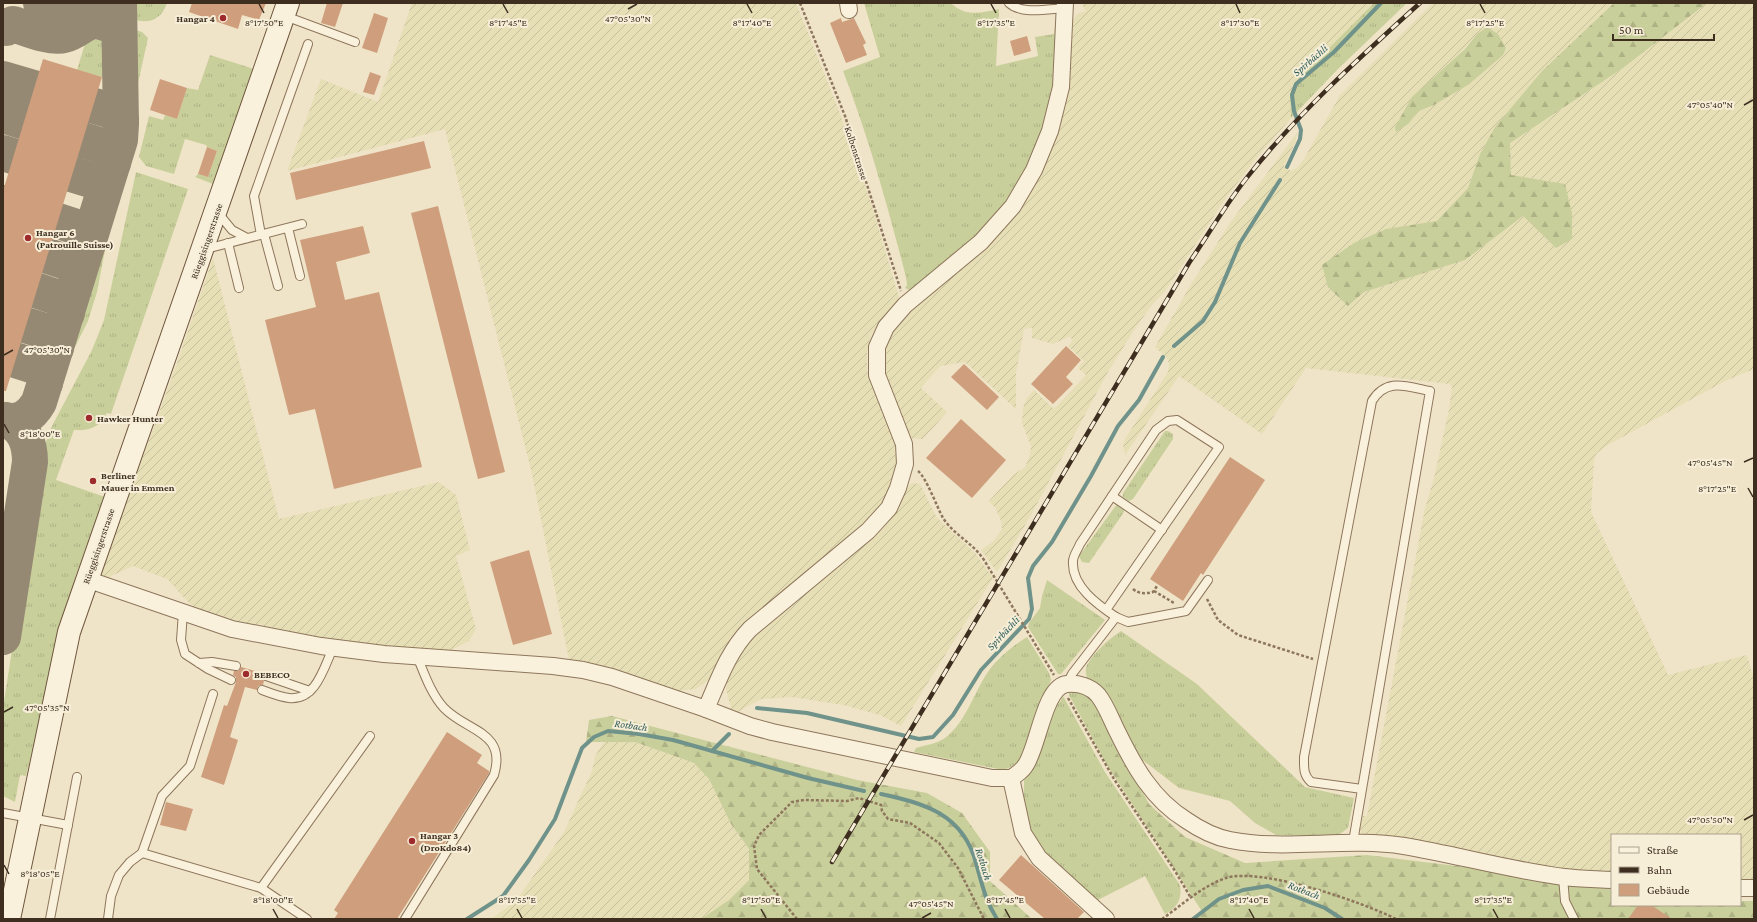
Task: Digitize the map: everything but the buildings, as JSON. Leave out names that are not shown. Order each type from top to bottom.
[{"type":"main road","name":"Rüeggisingerstrasse","points":[[9,919],[69,632],[86,579],[203,249],[264,63],[286,9]]},
{"type":"street","points":[[706,709],[730,653],[739,641],[750,629],[868,531],[889,508],[898,488],[905,464],[904,444],[876,374],[877,347],[886,327],[905,305],[982,242],[1013,206],[1034,170],[1050,131],[1061,87],[1065,5]]},
{"type":"street","points":[[86,579],[232,629],[333,648],[553,666],[583,670],[612,677],[706,709],[750,726],[772,732],[992,778],[1011,778],[1025,767],[1031,756],[1051,697],[1064,684],[1080,684],[1089,687],[1098,694],[1131,759],[1147,784],[1166,806],[1196,827],[1212,834],[1229,840],[1247,842],[1287,844],[1353,842],[1402,846],[1563,877],[1611,880]]},
{"type":"street","points":[[1011,778],[1023,833],[1039,858],[1106,919]]},
{"type":"street","points":[[1741,888],[1754,888]]},
{"type":"lane","points":[[1009,3],[1018,8],[1031,10],[1065,5]]},
{"type":"lane","points":[[286,9],[355,42]]},
{"type":"lane","points":[[278,286],[254,196],[308,44]]},
{"type":"lane","points":[[216,211],[232,230],[247,238]]},
{"type":"lane","points":[[203,249],[302,224]]},
{"type":"lane","points":[[288,228],[300,276]]},
{"type":"lane","points":[[228,243],[239,288]]},
{"type":"lane","points":[[1353,842],[1430,391],[1390,385],[1377,392],[1372,400],[1304,757],[1304,770],[1306,778],[1311,782],[1362,789]]},
{"type":"lane","points":[[1106,610],[1219,447],[1177,420],[1168,421],[1156,430],[1080,544],[1073,560],[1075,577],[1094,602],[1116,617],[1128,622],[1186,611],[1208,580]]},
{"type":"lane","points":[[1112,496],[1162,530]]},
{"type":"lane","points":[[183,612],[181,640],[185,654],[231,680]]},
{"type":"lane","points":[[1064,684],[1116,617]]},
{"type":"lane","points":[[262,690],[288,698],[300,697],[310,691],[317,684],[333,648]]},
{"type":"lane","points":[[405,919],[494,775],[498,758],[496,749],[488,738],[443,706],[426,678],[417,656]]},
{"type":"lane","points":[[199,663],[212,662],[236,666]]},
{"type":"lane","points":[[266,676],[310,691]]},
{"type":"lane","points":[[108,919],[111,896],[119,875],[130,862],[142,853],[162,796],[190,766],[213,694]]},
{"type":"lane","points":[[261,888],[370,736]]},
{"type":"lane","points":[[50,919],[77,777]]},
{"type":"lane","points":[[3,813],[68,826]]},
{"type":"lane","points":[[142,853],[261,888],[295,916],[306,919]]},
{"type":"lane","points":[[1563,877],[1565,901],[1574,919]]},
{"type":"path","name":"Kolbenstrasse","points":[[800,3],[845,116],[905,305]]},
{"type":"path","points":[[905,464],[920,473],[944,518],[956,534],[978,550],[1028,632],[1064,684],[1114,779],[1175,871],[1191,898]]},
{"type":"path","points":[[1124,584],[1139,593],[1154,591],[1157,586]]},
{"type":"path","points":[[1154,591],[1169,600]]},
{"type":"path","points":[[1199,593],[1209,600],[1218,620],[1238,635],[1322,662]]},
{"type":"path","points":[[797,919],[757,869],[754,846],[759,834],[792,802],[804,800],[847,801],[859,798],[881,805],[882,811],[888,819],[910,823],[939,843],[958,868],[984,919]]},
{"type":"path","points":[[1162,919],[1206,887],[1217,881],[1228,877],[1252,876],[1339,895],[1396,919]]},
{"type":"shaded area","points":[[412,3],[796,3],[838,108],[872,206],[898,294],[899,301],[881,320],[871,335],[867,352],[867,370],[891,429],[895,444],[896,463],[891,484],[884,500],[875,513],[861,528],[726,645],[709,680],[696,689],[678,691],[569,660],[532,474],[445,129],[287,171],[321,79],[378,102]]},
{"type":"shaded area","points":[[1081,3],[1374,3],[1326,51],[1304,70],[1290,94],[1291,118],[1254,161],[1223,202],[1166,290],[1152,305],[1136,327],[1108,372],[1031,515],[997,572],[981,550],[994,541],[1002,529],[1001,521],[996,509],[989,501],[1012,476],[1025,467],[1030,455],[1031,446],[1022,423],[1023,409],[1026,399],[1034,390],[1054,409],[1086,375],[1078,368],[1084,361],[1068,346],[1072,342],[1071,337],[1053,344],[1032,338],[1032,328],[1024,329],[1016,373],[1016,409],[965,362],[940,366],[921,388],[947,412],[923,439],[909,438],[886,383],[884,346],[890,332],[915,305],[987,246],[1071,23],[1077,14],[1086,11]]},
{"type":"shaded area","points":[[1433,3],[1614,3],[1542,71],[1495,127],[1480,154],[1468,188],[1437,222],[1386,229],[1348,306],[1364,292],[1465,260],[1523,216],[1556,248],[1511,175],[1510,143],[1623,68],[1707,3],[1754,3],[1754,369],[1725,381],[1606,446],[1597,453],[1594,460],[1591,512],[1668,675],[1747,655],[1754,680],[1754,883],[1741,882],[1741,834],[1611,834],[1611,875],[1565,870],[1363,838],[1360,830],[1363,816],[1367,816],[1425,508],[1434,478],[1449,409],[1452,387],[1450,384],[1306,368],[1262,434],[1179,376],[1125,455],[1123,445],[1125,439],[1168,372],[1169,364],[1167,358],[1155,347],[1190,286],[1230,223],[1297,133],[1296,141],[1284,166],[1291,171],[1298,167],[1340,95]],"holes":[[[1477,34],[1468,85],[1434,105],[1419,111],[1395,127]]]},
{"type":"shaded area","points":[[213,258],[279,519],[439,482],[456,495],[470,550],[456,556],[476,629],[469,641],[447,652],[365,646],[263,628],[262,624],[259,624],[258,627],[196,608],[189,603],[167,579],[133,566],[111,576],[108,579],[103,576],[101,572],[176,366]]},
{"type":"shaded area","points":[[912,483],[920,484],[937,518],[975,553],[993,578],[901,726],[880,715],[843,705],[792,697],[761,699],[736,713],[731,709],[726,689],[728,676],[744,646],[895,512],[905,490]]},
{"type":"shaded area","points":[[604,742],[635,742],[694,763],[709,779],[731,824],[749,849],[749,880],[729,900],[701,919],[491,919],[516,901],[564,832],[592,771],[595,756]]},
{"type":"green space","points":[[129,3],[167,3],[157,18],[142,21],[130,18]]},
{"type":"green space","points":[[864,3],[951,3],[962,10],[974,13],[999,9],[996,66],[1038,56],[1035,37],[1054,34],[1056,16],[1059,18],[1058,65],[1043,134],[1021,181],[994,220],[912,291],[905,288],[907,285],[906,277],[885,199],[870,147],[843,71],[880,57]]},
{"type":"green space","points":[[1374,3],[1407,3],[1338,69],[1291,118],[1290,94],[1304,70],[1326,51]]},
{"type":"green space","points":[[1614,3],[1707,3],[1623,68],[1510,143],[1511,175],[1565,184],[1572,213],[1572,239],[1556,248],[1523,216],[1465,260],[1364,292],[1348,306],[1328,287],[1322,265],[1354,243],[1386,229],[1437,221],[1468,188],[1480,154],[1495,127],[1542,71]]},
{"type":"green space","points":[[1487,27],[1498,34],[1506,48],[1503,55],[1468,85],[1434,105],[1419,111],[1408,124],[1396,132],[1395,127],[1412,97],[1465,49],[1477,34]]},
{"type":"green space","points":[[129,28],[142,32],[148,38],[136,92],[133,91],[130,86]]},
{"type":"green space","points":[[92,32],[100,33],[105,37],[111,51],[110,67],[107,73],[102,77],[77,70],[87,37]]},
{"type":"green space","points":[[210,55],[254,69],[213,184],[195,177],[198,174],[208,177],[217,151],[207,147],[206,145],[185,139],[174,174],[146,166],[139,157],[149,116],[163,120],[165,115],[177,119],[187,88],[198,90]]},
{"type":"green space","points":[[136,172],[188,189],[111,414],[107,413],[98,425],[90,429],[74,430],[56,480],[105,497],[76,575],[26,776],[20,775],[15,802],[3,796],[3,708],[43,450],[51,428],[92,350],[104,320]]},
{"type":"green space","points":[[119,178],[97,292],[88,321],[55,387]]},
{"type":"green space","points":[[1165,431],[1173,434],[1173,439],[1133,499],[1129,501],[1123,497],[1123,493]]},
{"type":"green space","points":[[1117,504],[1124,508],[1124,512],[1089,563],[1082,562],[1079,556]]},
{"type":"green space","points":[[1047,580],[1105,620],[1061,674],[1058,674],[1028,627],[1029,623],[1040,608]]},
{"type":"green space","points":[[1121,631],[1197,684],[1305,787],[1354,798],[1348,828],[1336,837],[1276,835],[1255,823],[1230,801],[1179,788],[1136,755],[1098,686],[1087,678],[1086,673],[1087,665],[1094,655]]},
{"type":"green space","points":[[1027,637],[1049,673],[1051,680],[1025,751],[1017,763],[1003,770],[914,752],[916,748],[942,740],[953,731],[965,714],[990,669],[1007,652]]},
{"type":"green space","points":[[1074,692],[1085,694],[1094,700],[1120,750],[1107,765],[1069,695],[1069,693]]},
{"type":"green space","points":[[1063,696],[1105,772],[1180,885],[1180,898],[1178,902],[1165,914],[1145,876],[1096,901],[1039,847],[1030,829],[1024,800],[1024,780],[1032,769],[1057,702],[1060,702]]},
{"type":"green space","points":[[612,716],[857,780],[927,793],[962,813],[990,852],[990,881],[1032,919],[701,919],[729,900],[749,880],[749,849],[731,824],[709,779],[694,763],[635,742],[586,742],[589,720]]},
{"type":"green space","points":[[1120,750],[1149,804],[1185,837],[1245,863],[1367,855],[1611,885],[1611,906],[1741,906],[1741,901],[1754,901],[1754,919],[1191,919],[1203,913],[1107,765]]},
{"type":"waterway","name":"Spirbächli","points":[[1287,167],[1300,139],[1301,130],[1294,111],[1292,95],[1296,84],[1334,52],[1381,3]]},
{"type":"waterway","name":"Spirbächli","points":[[1174,346],[1203,321],[1215,302],[1240,243],[1280,180]]},
{"type":"waterway","name":"Spirbächli","points":[[757,708],[807,713],[919,739],[933,737],[953,715],[981,670],[1029,619],[1032,609],[1028,578],[1033,566],[1052,542],[1091,476],[1118,426],[1139,400],[1163,357]]},
{"type":"waterway","name":"Rotbach","points":[[467,919],[503,896],[529,860],[555,819],[582,748],[594,737],[608,731],[639,734],[673,740],[808,778],[864,791]]},
{"type":"waterway","points":[[712,751],[729,734]]},
{"type":"waterway","name":"Rotbach","points":[[881,794],[927,807],[952,822],[962,833],[970,846],[982,885],[997,919]]},
{"type":"waterway","name":"Rotbach","points":[[1193,919],[1219,899],[1243,890],[1268,886],[1325,908],[1342,919]]},
{"type":"taxiway","points":[[41,3],[108,24]]},
{"type":"taxiway","points":[[3,420],[20,420],[29,415],[39,402],[120,140],[119,3]]},
{"type":"taxiway","points":[[6,28],[13,24],[52,36],[59,36],[69,34],[89,22],[98,20]]},
{"type":"taxiway","points":[[3,79],[115,112],[119,115],[121,120]]},
{"type":"taxiway","points":[[3,115],[105,147],[112,153],[113,163]]},
{"type":"taxiway","points":[[3,153],[94,181],[101,188],[102,197]]},
{"type":"taxiway","points":[[3,203],[83,229],[87,234],[88,243]]},
{"type":"taxiway","points":[[3,241],[72,264],[77,271],[77,278]]},
{"type":"taxiway","points":[[3,279],[62,299],[66,306],[67,313]]},
{"type":"taxiway","points":[[3,318],[51,333],[56,341],[56,348]]},
{"type":"taxiway","points":[[3,356],[40,368],[45,375],[45,383]]},
{"type":"taxiway","points":[[3,637],[30,462],[29,449],[25,436],[22,431],[6,420]]},
{"type":"railway","points":[[832,862],[1189,263],[1230,200],[1265,156],[1307,110],[1351,66],[1420,3]]},
{"type":"place","name":"Hangar 4","points":[[223,18]]},
{"type":"place","name":"Hangar 6 (Patrouille Suisse)","points":[[28,238]]},
{"type":"place","name":"Hawker Hunter","points":[[89,418]]},
{"type":"place","name":"Berliner Mauer in Emmen","points":[[93,481]]},
{"type":"place","name":"BEBECO","points":[[246,674]]},
{"type":"place","name":"Hangar 3 (DroKdo84)","points":[[412,841]]}]
